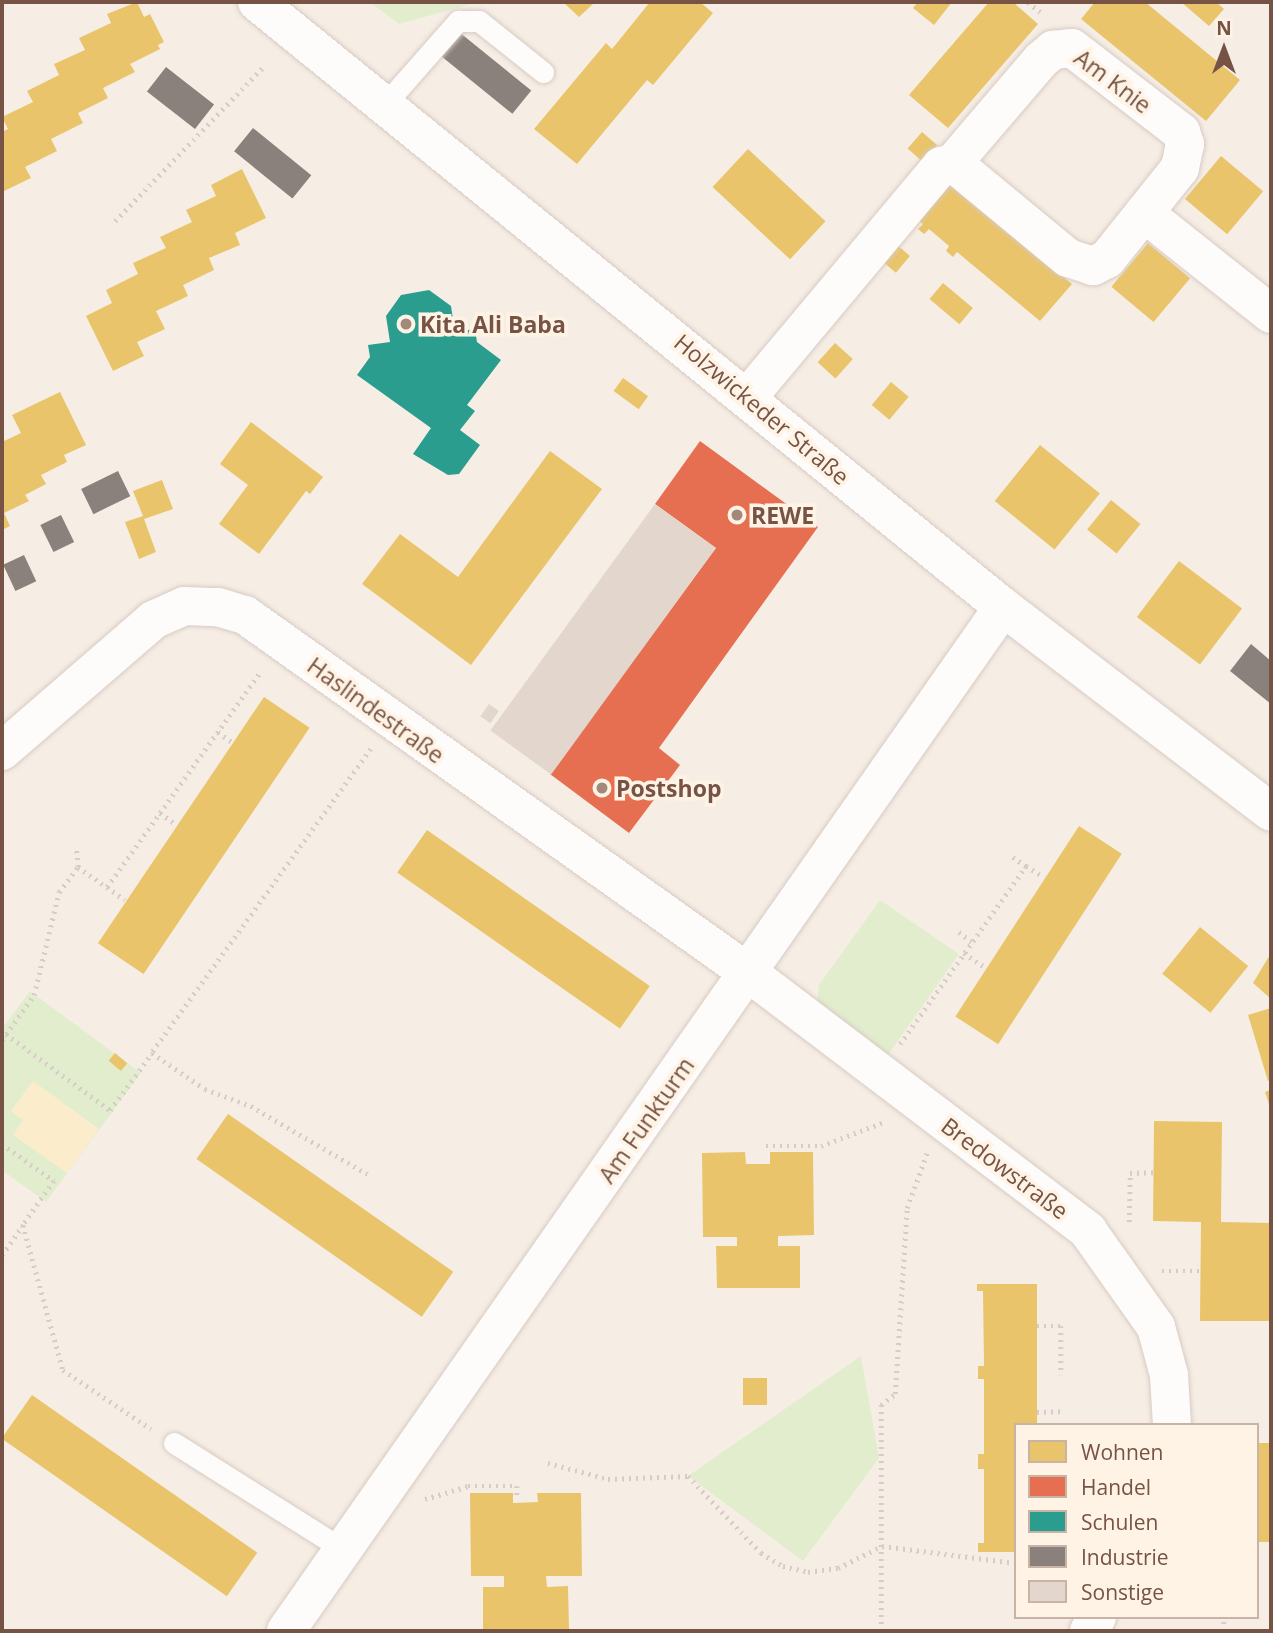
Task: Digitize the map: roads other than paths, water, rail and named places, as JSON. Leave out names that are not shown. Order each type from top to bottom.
[{"type":"street","name":"Holzwickeder Straße","points":[[257,2],[1003,607],[1271,812]]},
{"type":"street","name":"Am Knie","points":[[747,398],[941,166],[953,163],[1041,60],[1054,50],[1072,48],[1181,132],[1186,153],[1180,168],[1107,259],[1093,266],[1080,266],[953,163]]},
{"type":"street","points":[[1144,213],[1271,314]]},
{"type":"street","name":"Haslindestraße","points":[[2,751],[153,620],[184,606],[218,607],[245,615],[750,974]]},
{"type":"street","name":"Am Funkturm","points":[[286,1631],[750,974],[853,815],[1003,607]]},
{"type":"street","name":"Bredowstraße","points":[[750,974],[1088,1231],[1156,1327],[1169,1375],[1172,1423]]},
{"type":"lane","points":[[384,104],[458,21],[479,21],[543,72]]},
{"type":"lane","points":[[174,1443],[342,1549]]},
{"type":"place","name":"Kita Ali Baba","points":[[406,324]]},
{"type":"place","name":"REWE","points":[[737,515]]},
{"type":"place","name":"Postshop","points":[[602,788]]}]
